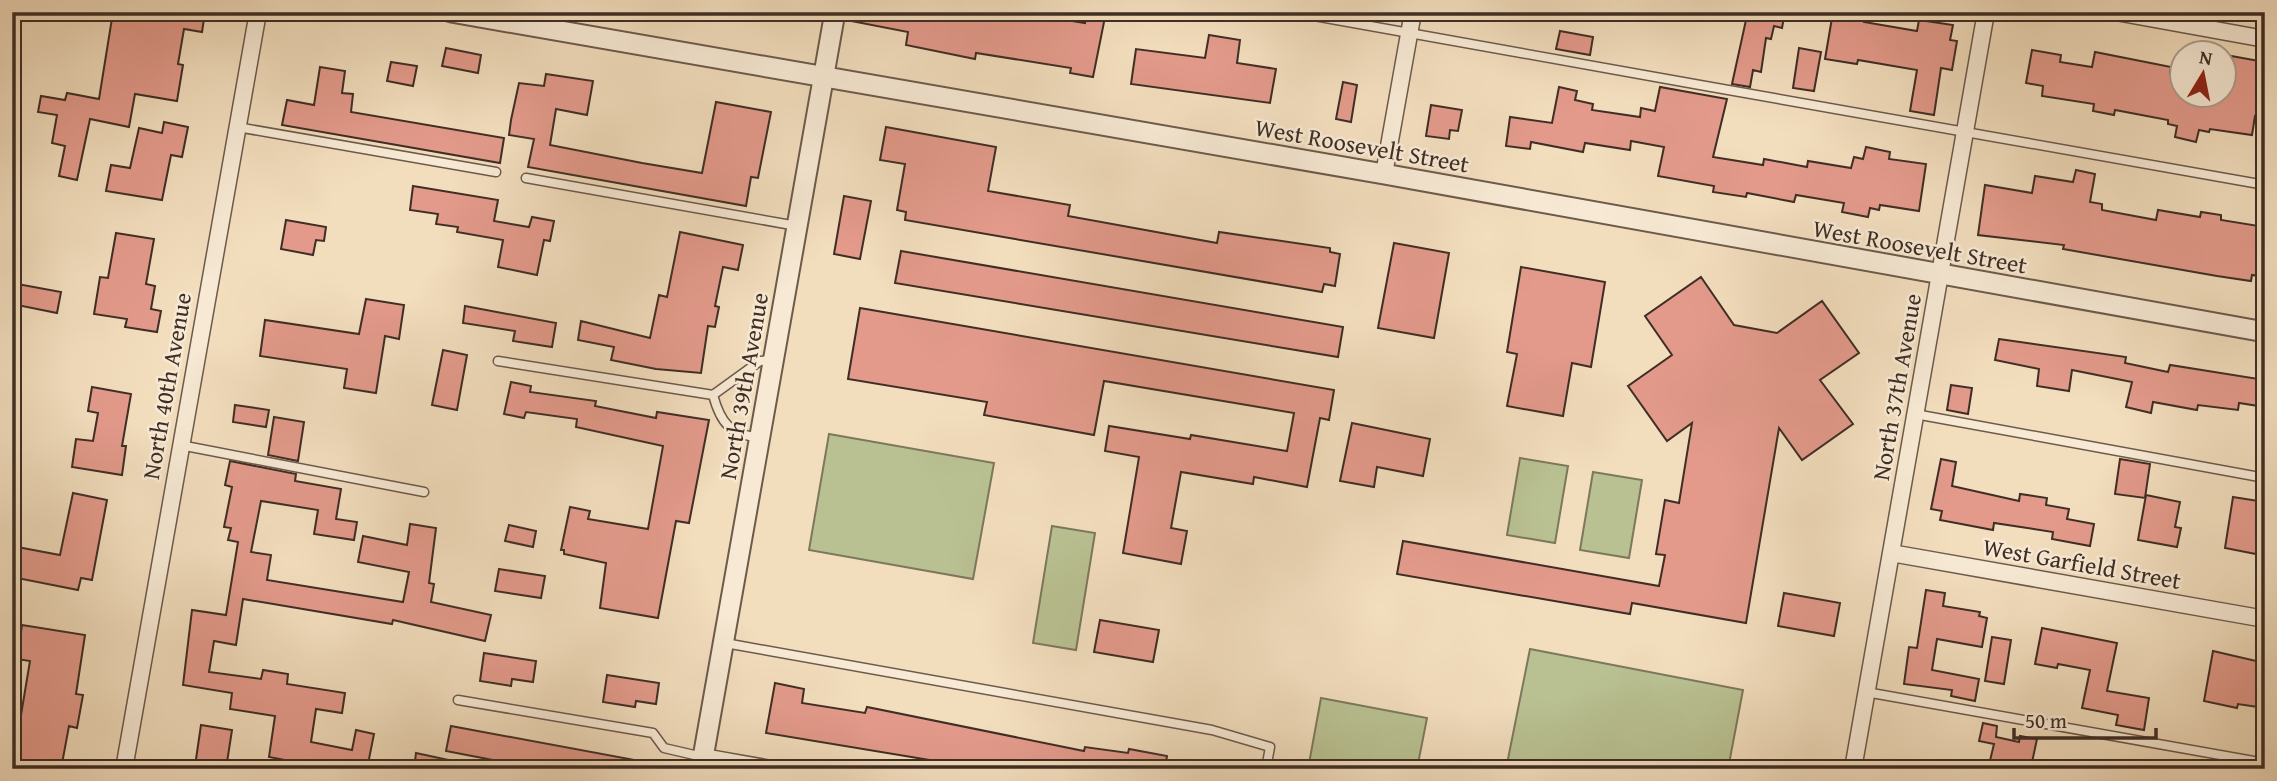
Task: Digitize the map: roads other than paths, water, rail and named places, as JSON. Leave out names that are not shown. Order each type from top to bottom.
[{"type":"street","name":"North 40th Avenue","points":[[124,769],[258,12]]},
{"type":"street","name":"West Roosevelt Street","points":[[451,12],[506,17],[823,78],[1384,174],[1939,276],[2265,332]]},
{"type":"street","name":"North 39th Avenue","points":[[702,763],[835,12]]},
{"type":"street","points":[[1384,174],[1413,12]]},
{"type":"street","name":"North 37th Avenue","points":[[1853,769],[1986,12]]},
{"type":"street","points":[[2116,12],[2265,39]]},
{"type":"street","name":"West Garfield Street","points":[[1891,553],[2265,619]]},
{"type":"street","points":[[702,763],[771,769]]},
{"type":"lane","points":[[1292,12],[2265,185]]},
{"type":"lane","points":[[237,127],[496,172]]},
{"type":"lane","points":[[526,178],[797,226]]},
{"type":"lane","points":[[498,361],[713,396],[760,361],[773,360]]},
{"type":"lane","points":[[713,396],[719,415],[738,435],[760,438]]},
{"type":"lane","points":[[1915,414],[2265,478]]},
{"type":"lane","points":[[180,445],[424,492]]},
{"type":"lane","points":[[723,643],[1212,730],[1270,747],[1266,769]]},
{"type":"lane","points":[[1866,692],[2265,763]]},
{"type":"lane","points":[[458,700],[653,733],[664,748],[702,763]]}]
